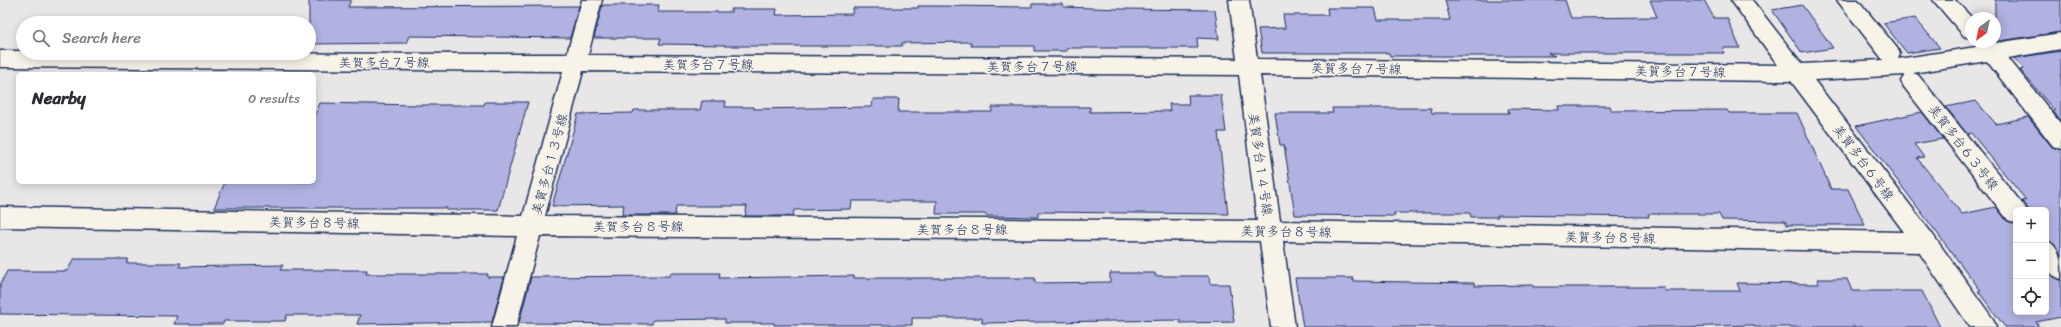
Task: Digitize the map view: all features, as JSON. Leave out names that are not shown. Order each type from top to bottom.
[{"type":"street","name":"美賀多台１３号線","points":[[504,327],[592,0]]},
{"type":"street","name":"美賀多台１４号線","points":[[1239,0],[1283,327]]},
{"type":"street","name":"美賀多台６号線","points":[[1741,0],[1925,242],[1984,327]]},
{"type":"street","points":[[1847,0],[1890,54]]},
{"type":"street","points":[[1943,0],[1965,24]]},
{"type":"street","name":"美賀多台７号線","points":[[2001,47],[2061,41]]},
{"type":"street","name":"美賀多台７号線","points":[[144,60],[1248,67],[1796,73],[1901,67],[1988,48]]},
{"type":"street","points":[[1988,48],[2061,140]]},
{"type":"street","name":"美賀多台７号線","points":[[0,59],[16,59]]},
{"type":"street","name":"美賀多台６３号線","points":[[1911,81],[2013,208]]},
{"type":"street","name":"美賀多台８号線","points":[[0,217],[532,226],[1270,231],[1925,242]]},
{"type":"street","points":[[2049,254],[2061,269]]},
{"type":"building","points":[[309,0],[351,0],[348,7],[579,6],[570,38],[409,36],[406,43],[316,44],[316,16],[309,16]]},
{"type":"building","points":[[1445,0],[1565,0],[1571,18],[1657,17],[1650,0],[1704,0],[1714,18],[1727,18],[1740,48],[1722,48],[1724,53],[1548,53],[1555,56],[1390,56],[1389,53],[1262,53],[1258,29],[1285,28],[1283,15],[1328,15],[1327,8],[1375,8],[1378,20],[1450,20]]},
{"type":"building","points":[[1995,0],[2061,0],[2061,32],[2001,41],[2001,12],[1995,12]]},
{"type":"building","points":[[1032,4],[1063,4],[1063,7],[1121,9],[1215,10],[1219,39],[1197,38],[1198,48],[1067,48],[1067,51],[1034,51],[1034,46],[971,46],[971,42],[902,43],[902,46],[724,46],[725,45],[659,44],[661,38],[594,38],[602,6],[605,5],[659,5],[658,12],[731,12],[731,9],[777,9],[776,15],[852,14],[853,8],[918,8],[918,6],[1032,7]]},
{"type":"building","points":[[1802,5],[1833,48],[1802,53],[1772,10]]},
{"type":"building","points":[[1915,18],[1940,48],[1907,53],[1883,23]]},
{"type":"building","points":[[2061,51],[2061,122],[2053,111],[2055,111],[2020,70],[2024,69],[2014,58]]},
{"type":"building","points":[[1188,95],[1221,95],[1226,132],[1218,132],[1228,214],[1038,212],[1038,217],[986,216],[986,214],[936,214],[937,201],[852,201],[851,209],[794,210],[793,216],[745,216],[747,206],[676,206],[675,215],[622,215],[624,205],[552,206],[578,114],[633,113],[634,110],[700,110],[702,101],[726,101],[725,107],[754,107],[754,109],[872,107],[873,99],[899,99],[898,112],[992,112],[992,107],[1090,107],[1090,112],[1170,111],[1169,104],[1189,104]]},
{"type":"building","points":[[1976,101],[1996,124],[2028,117],[2052,147],[2061,150],[2061,257],[2056,246],[2049,241],[2049,207],[2025,207],[2022,201],[2026,200],[1971,133],[1967,134],[1946,107]]},
{"type":"building","points":[[485,102],[528,102],[498,210],[446,210],[447,208],[214,208],[224,184],[316,184],[316,112],[320,103],[484,105]]},
{"type":"building","points":[[1558,106],[1610,106],[1612,111],[1727,110],[1729,113],[1797,113],[1831,189],[1848,189],[1865,225],[1787,225],[1785,221],[1722,220],[1719,214],[1648,214],[1649,217],[1497,215],[1498,217],[1471,217],[1470,213],[1394,213],[1395,216],[1295,215],[1284,145],[1280,145],[1275,113],[1333,113],[1332,108],[1431,108],[1432,113],[1509,113],[1508,109],[1559,110]]},
{"type":"building","points":[[1922,112],[1943,139],[1914,144],[1924,157],[1917,158],[1962,214],[1996,207],[2007,221],[2013,223],[2013,315],[2049,315],[2049,272],[2054,277],[2061,280],[2061,317],[2036,322],[2039,327],[2005,327],[1978,291],[1981,291],[1856,126]]},
{"type":"building","points":[[74,259],[128,259],[126,263],[181,263],[179,267],[283,265],[280,270],[367,270],[366,274],[488,274],[487,277],[504,277],[492,322],[357,324],[360,315],[287,315],[285,321],[224,321],[223,324],[174,324],[177,316],[0,314],[0,285],[7,271],[67,271]]},
{"type":"building","points":[[670,273],[720,273],[719,278],[854,276],[854,278],[1035,278],[1035,283],[1110,282],[1110,273],[1155,273],[1155,276],[1209,276],[1210,284],[1229,284],[1234,322],[1180,323],[1180,320],[982,323],[982,318],[912,318],[912,325],[774,325],[774,323],[725,323],[725,319],[653,320],[652,324],[519,323],[531,277],[670,276]]},
{"type":"building","points":[[1295,278],[1353,278],[1353,281],[1474,283],[1475,286],[1533,285],[1533,287],[1664,287],[1665,291],[1740,291],[1737,283],[1819,284],[1817,279],[1847,279],[1852,291],[1922,291],[1940,327],[1754,327],[1753,325],[1677,327],[1303,327]]}]
